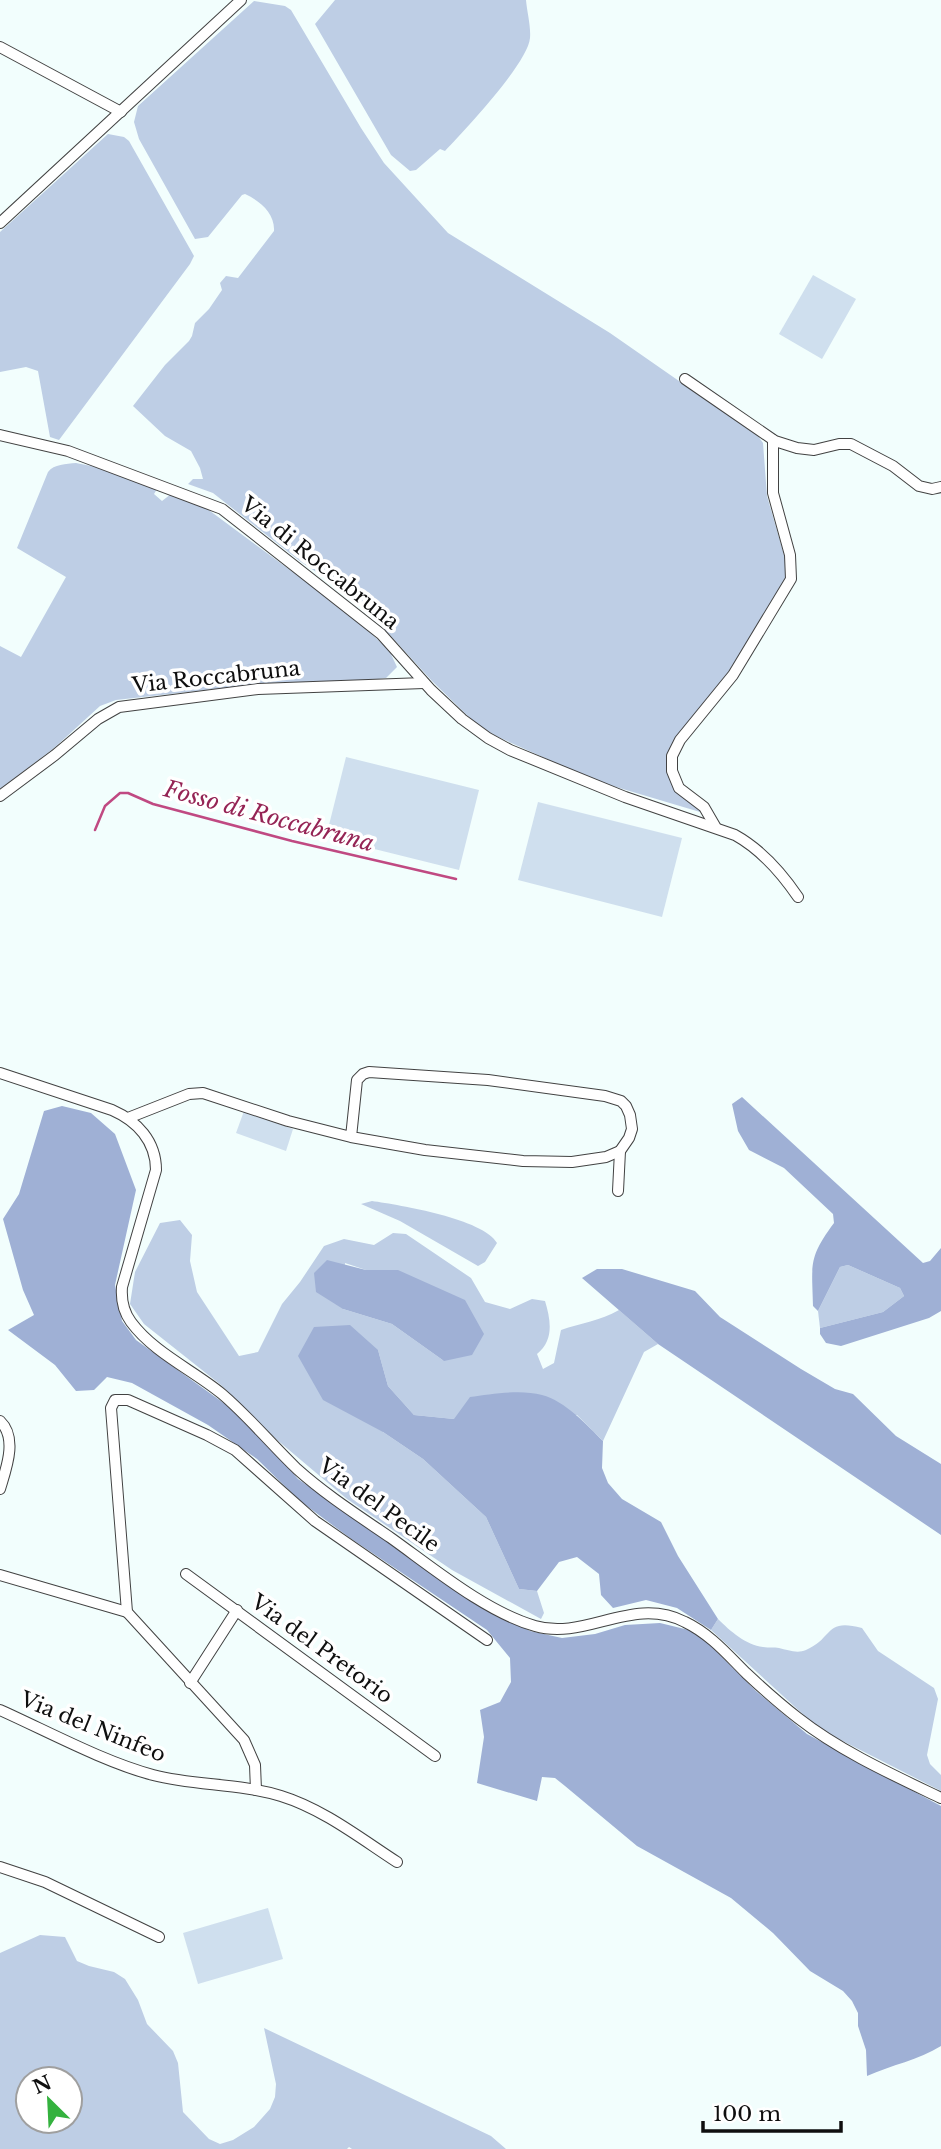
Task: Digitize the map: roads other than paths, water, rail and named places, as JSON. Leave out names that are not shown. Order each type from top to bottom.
[{"type":"street","points":[[0,223],[241,0]]},
{"type":"street","points":[[0,47],[121,111]]},
{"type":"street","points":[[685,379],[773,440],[814,450],[852,444],[893,466],[919,486],[932,489],[941,487]]},
{"type":"street","name":"Via di Roccabruna","points":[[0,435],[68,452],[222,509],[382,634],[424,683],[477,731],[510,750],[625,797],[736,835],[760,852],[780,872],[798,897]]},
{"type":"street","points":[[715,826],[704,807],[679,788],[672,771],[672,758],[680,740],[733,675],[791,579],[790,555],[773,496],[773,440]]},
{"type":"street","name":"Via Roccabruna","points":[[0,796],[98,719],[118,707],[264,689],[424,683]]},
{"type":"street","points":[[351,1137],[358,1078],[369,1072],[509,1082],[618,1100],[628,1109],[632,1124],[629,1138],[620,1151],[618,1191]]},
{"type":"street","name":"Via del Pecile","points":[[0,1073],[112,1110],[128,1118],[147,1137],[156,1164],[122,1287],[127,1315],[148,1339],[226,1398],[308,1478],[462,1588],[534,1626],[548,1629],[569,1628],[621,1615],[649,1612],[685,1622],[708,1636],[761,1686],[813,1729],[941,1798]]},
{"type":"street","points":[[128,1118],[190,1094],[203,1093],[288,1121],[351,1137],[436,1151],[532,1162],[583,1162],[620,1151]]},
{"type":"street","points":[[128,1612],[111,1410],[115,1400],[128,1400],[235,1450],[315,1521],[487,1640]]},
{"type":"street","points":[[0,1422],[6,1428],[9,1444],[0,1489]]},
{"type":"street","name":"Via del Pretorio","points":[[186,1574],[435,1756]]},
{"type":"street","points":[[0,1575],[128,1612],[190,1683],[229,1720],[246,1743],[255,1765],[256,1790]]},
{"type":"street","points":[[190,1683],[237,1610]]},
{"type":"street","name":"Via del Ninfeo","points":[[0,1710],[141,1771],[178,1780],[282,1796],[313,1810],[397,1862]]},
{"type":"street","points":[[0,1867],[45,1882],[159,1937]]},
{"type":"waterway","name":"Fosso di Roccabruna","points":[[95,830],[105,806],[120,793],[128,793],[153,804],[292,841],[456,879]]}]
